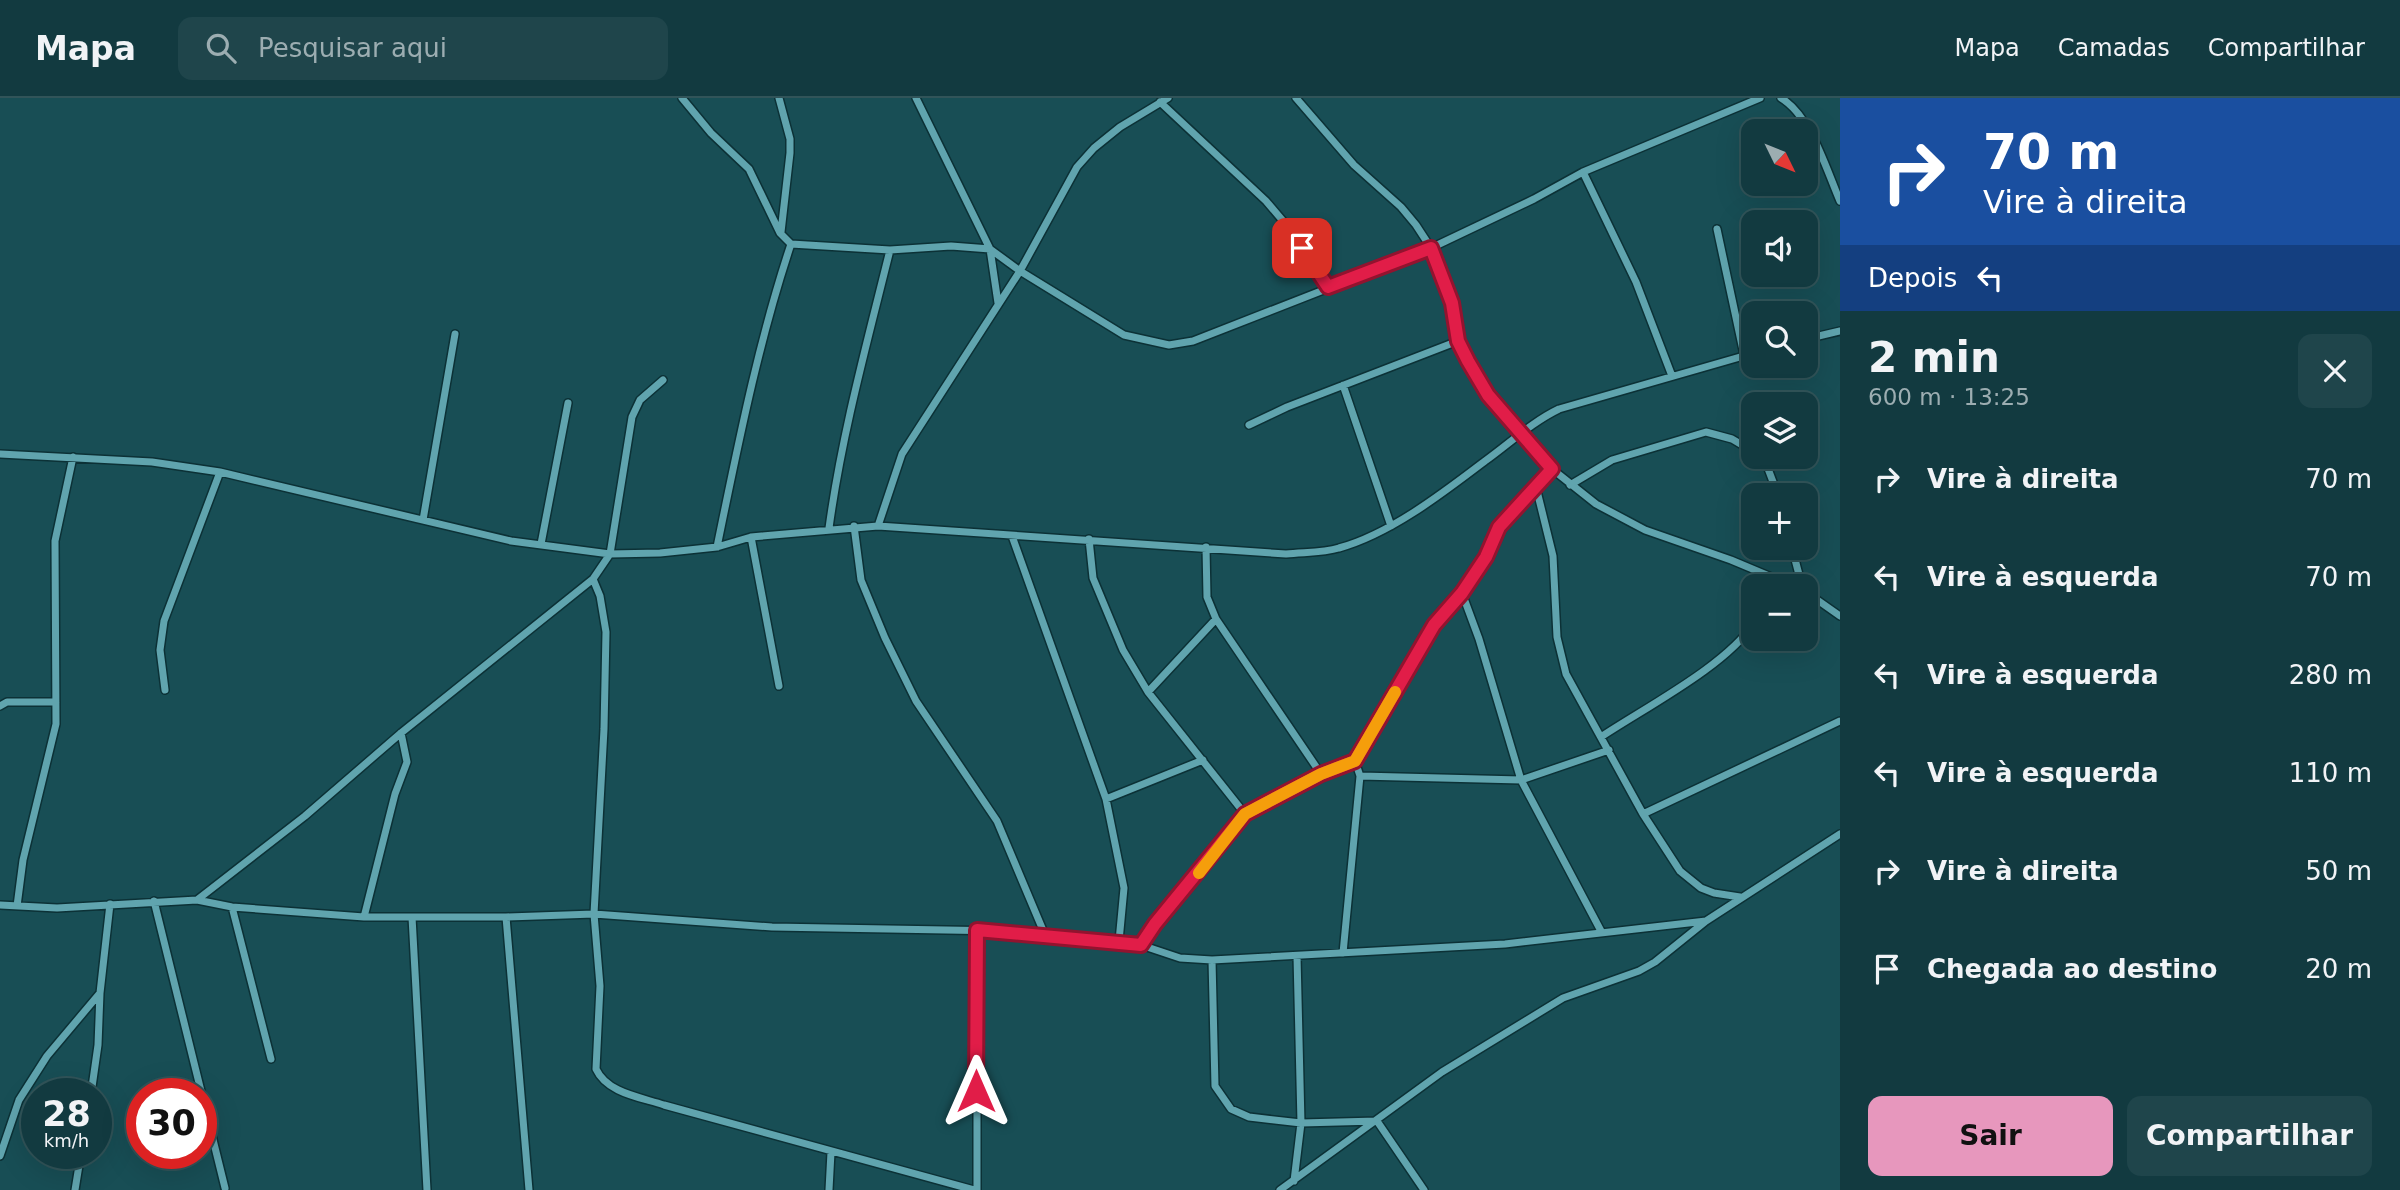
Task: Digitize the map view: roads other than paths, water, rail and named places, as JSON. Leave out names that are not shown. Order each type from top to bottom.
[{"type":"street","points":[[682,98],[711,133],[750,169],[780,233],[791,244],[890,250],[951,246],[990,249],[1020,271],[1124,335],[1169,345],[1192,341],[1431,248],[1534,199],[1583,172],[1760,98]]},
{"type":"street","points":[[779,98],[790,139],[780,233]]},
{"type":"street","points":[[916,98],[990,249],[998,303]]},
{"type":"street","points":[[878,526],[902,454],[1020,271],[1077,167],[1094,148],[1121,127],[1168,98]]},
{"type":"street","points":[[1296,98],[1354,165],[1401,207],[1431,248],[1452,303],[1458,341],[1488,395],[1552,469],[1570,485],[1615,515],[1645,530],[1731,560],[1758,574]]},
{"type":"street","points":[[1781,98],[1792,104],[1802,117],[1840,201]]},
{"type":"street","points":[[1160,103],[1266,201],[1289,228],[1328,287]]},
{"type":"street","points":[[1583,172],[1636,282],[1672,376]]},
{"type":"street","points":[[1717,229],[1741,341]]},
{"type":"street","points":[[717,547],[746,407],[791,244]]},
{"type":"street","points":[[829,528],[851,399],[890,250]]},
{"type":"street","points":[[1818,337],[1840,331]]},
{"type":"street","points":[[423,520],[455,334]]},
{"type":"street","points":[[1249,425],[1458,341]]},
{"type":"street","points":[[0,454],[152,462],[219,472],[511,541],[610,554],[660,553],[717,547],[751,537],[829,528],[878,526],[1286,554],[1336,549],[1366,540],[1484,463],[1539,419],[1559,409],[1741,356]]},
{"type":"street","points":[[197,900],[305,816],[401,733],[593,579],[610,554],[632,417],[640,400],[663,380]]},
{"type":"street","points":[[1343,385],[1391,526]]},
{"type":"street","points":[[541,544],[568,403]]},
{"type":"street","points":[[1570,485],[1612,460],[1706,432],[1741,444]]},
{"type":"street","points":[[17,906],[23,860],[56,724],[55,541],[74,457]]},
{"type":"street","points":[[1141,945],[1245,814],[1321,774],[1355,761],[1434,625],[1462,593],[1486,557],[1499,527],[1552,469]]},
{"type":"street","points":[[165,690],[159,650],[164,621],[219,472]]},
{"type":"street","points":[[1536,487],[1553,556],[1560,657],[1566,674],[1643,814],[1680,870],[1701,888],[1740,897]]},
{"type":"street","points":[[854,526],[861,580],[885,638],[916,701],[997,821],[1045,935]]},
{"type":"street","points":[[1012,536],[1106,799],[1124,888],[1119,941]]},
{"type":"street","points":[[751,537],[779,686]]},
{"type":"street","points":[[1089,539],[1093,578],[1123,650],[1148,692],[1245,814]]},
{"type":"street","points":[[1206,547],[1207,597],[1216,619],[1321,774]]},
{"type":"street","points":[[593,579],[600,596],[606,632],[604,729],[594,914],[600,986],[596,1069],[601,1080],[616,1090],[664,1105],[976,1190],[977,930]]},
{"type":"street","points":[[1462,593],[1479,639],[1521,780],[1601,931]]},
{"type":"street","points":[[1818,600],[1840,616]]},
{"type":"street","points":[[1148,692],[1216,619]]},
{"type":"street","points":[[1601,737],[1724,656],[1741,640]]},
{"type":"street","points":[[0,706],[7,702],[56,702]]},
{"type":"street","points":[[1643,814],[1840,720]]},
{"type":"street","points":[[364,917],[395,794],[407,762],[401,733]]},
{"type":"street","points":[[1360,776],[1521,780],[1609,750]]},
{"type":"street","points":[[1106,799],[1203,760]]},
{"type":"street","points":[[1343,953],[1360,776],[1355,761]]},
{"type":"street","points":[[1280,1190],[1442,1072],[1563,998],[1639,971],[1671,951],[1740,897],[1840,834]]},
{"type":"street","points":[[0,905],[57,908],[197,900],[232,907],[364,917],[506,918],[594,914],[772,927],[977,930],[1119,941],[1180,958],[1212,960],[1505,944],[1706,921]]},
{"type":"street","points":[[154,901],[225,1188]]},
{"type":"street","points":[[93,1078],[110,904]]},
{"type":"street","points":[[232,907],[271,1059]]},
{"type":"street","points":[[412,917],[427,1190]]},
{"type":"street","points":[[506,918],[529,1190]]},
{"type":"street","points":[[1294,1181],[1301,1123],[1297,956]]},
{"type":"street","points":[[1212,960],[1215,1086],[1231,1110],[1249,1117],[1301,1123],[1377,1121]]},
{"type":"street","points":[[0,1156],[19,1100],[47,1056],[100,993]]},
{"type":"street","points":[[1377,1121],[1424,1190]]},
{"type":"street","points":[[829,1190],[831,1152]]},
{"type":"street","points":[[75,1190],[78,1169]]}]
